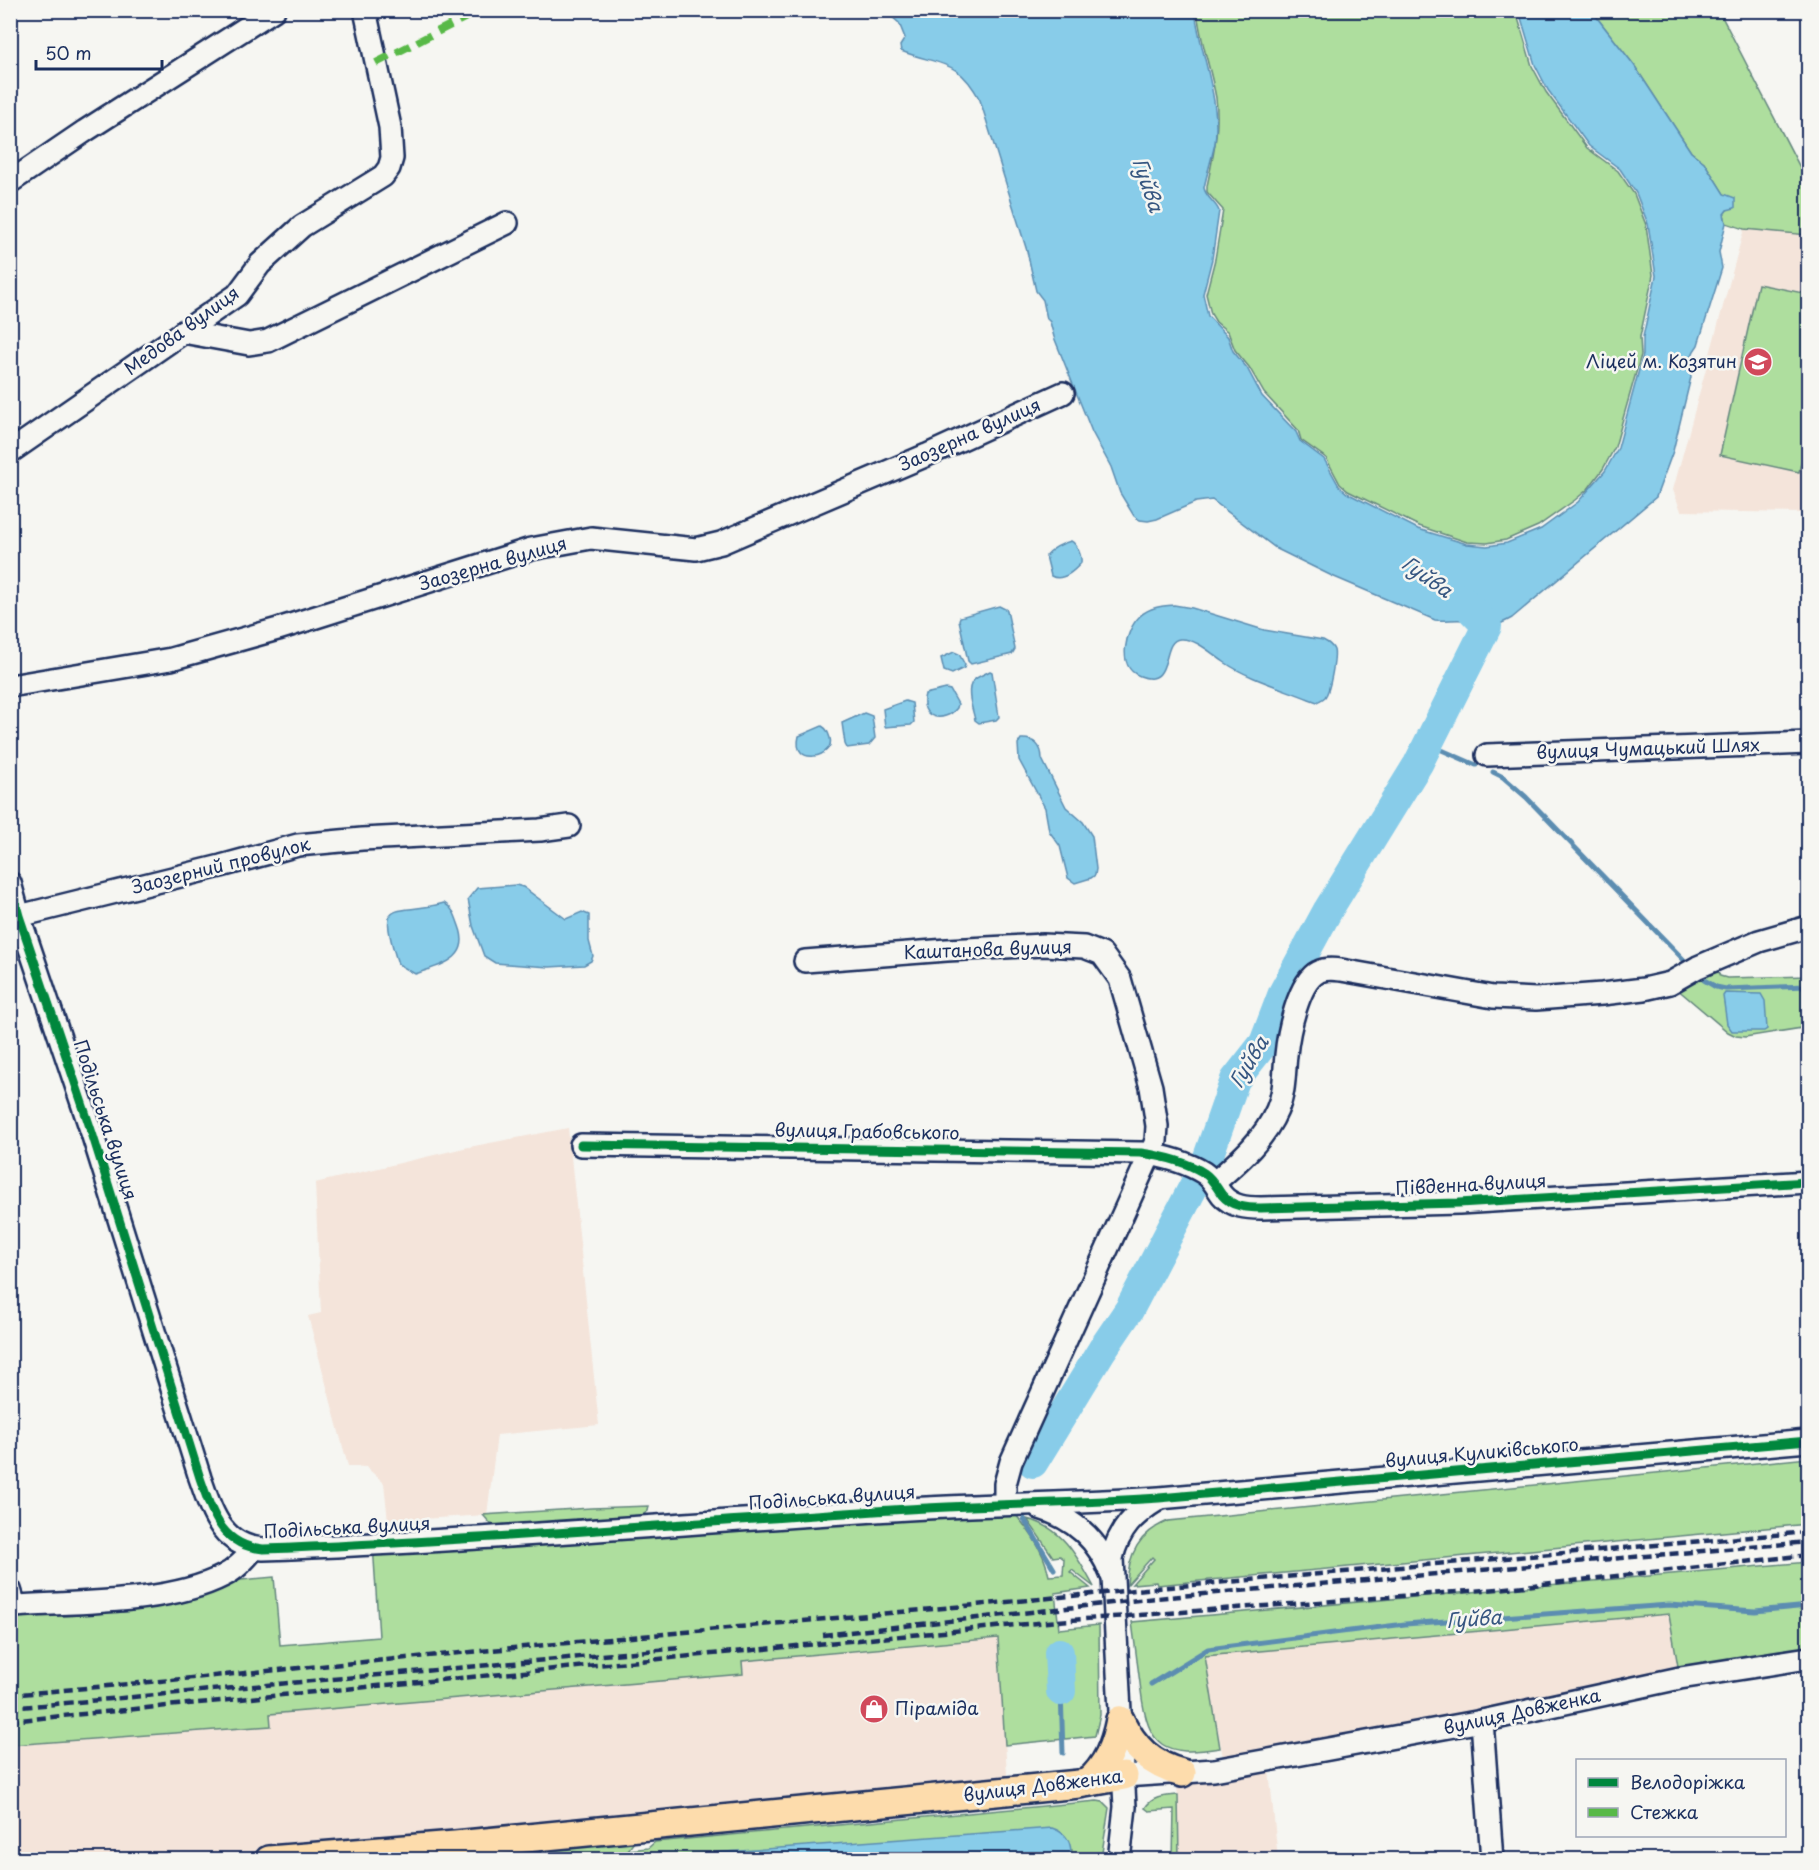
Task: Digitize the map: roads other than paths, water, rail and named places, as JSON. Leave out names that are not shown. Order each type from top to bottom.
[{"type":"main road","points":[[1120,1720],[1137,1748],[1147,1758],[1163,1767],[1182,1773]]},
{"type":"main road","points":[[1088,1782],[1098,1774],[1113,1748],[1120,1720]]},
{"type":"main road","name":"вулиця Довженка","points":[[269,1860],[788,1813],[1088,1782],[1124,1776]]},
{"type":"street","points":[[10,182],[274,10]]},
{"type":"street","name":"Медова вулиця","points":[[10,452],[237,295],[260,264],[302,226],[383,176],[392,158],[390,127],[365,10]]},
{"type":"street","points":[[183,332],[249,344],[268,341],[507,223]]},
{"type":"street","name":"Заозерна вулиця","points":[[10,686],[171,659],[289,625],[531,549],[566,541],[591,538],[696,549],[721,543],[927,455],[1063,393]]},
{"type":"street","name":"вулиця Чумацький Шлях","points":[[1487,755],[1809,742]]},
{"type":"street","name":"Заозерний провулок","points":[[19,916],[298,845],[362,839],[540,830],[569,826]]},
{"type":"street","name":"Подільська вулиця","points":[[10,883],[19,916],[93,1133],[200,1478],[212,1511],[228,1536],[243,1545],[254,1549],[373,1544],[896,1510],[1090,1503],[1159,1498]]},
{"type":"street","points":[[1215,1182],[1251,1149],[1277,1110],[1284,1087],[1286,1056],[1294,1015],[1304,989],[1317,972],[1341,970],[1493,997],[1549,998],[1602,994],[1670,983],[1698,967],[1760,941],[1809,927]]},
{"type":"street","name":"Каштанова вулиця","points":[[805,961],[1043,945],[1084,947],[1102,954],[1120,979],[1151,1087],[1157,1126],[1156,1141],[1011,1462],[1005,1484],[1014,1504]]},
{"type":"street","name":"вулиця Грабовського","points":[[581,1145],[1129,1152],[1151,1155]]},
{"type":"street","name":"Південна вулиця","points":[[1151,1155],[1191,1166],[1206,1174],[1230,1202],[1245,1207],[1261,1208],[1459,1203],[1809,1182]]},
{"type":"street","name":"вулиця Куликівського","points":[[1159,1498],[1809,1441]]},
{"type":"street","points":[[1119,1860],[1125,1807],[1112,1575],[1114,1547],[1123,1528],[1140,1510],[1159,1498]]},
{"type":"street","points":[[1014,1504],[1060,1515],[1076,1524],[1096,1544],[1112,1575]]},
{"type":"street","points":[[13,1598],[137,1598],[172,1593],[223,1576],[239,1565],[254,1549]]},
{"type":"street","name":"вулиця Довженка","points":[[1124,1776],[1214,1770],[1482,1721],[1680,1678],[1809,1658]]},
{"type":"street","points":[[1482,1721],[1492,1860]]},
{"type":"water","points":[[889,11],[1195,11],[1213,93],[1216,126],[1215,143],[1204,188],[1219,211],[1212,259],[1203,294],[1208,316],[1228,337],[1233,351],[1247,368],[1262,396],[1296,432],[1300,441],[1324,459],[1339,486],[1347,493],[1418,529],[1467,544],[1487,546],[1507,543],[1541,529],[1578,502],[1605,471],[1618,448],[1643,355],[1643,337],[1656,276],[1648,224],[1636,193],[1620,169],[1589,146],[1548,90],[1535,65],[1519,11],[1594,11],[1634,65],[1691,152],[1704,162],[1724,194],[1735,198],[1735,208],[1727,210],[1724,214],[1726,223],[1719,252],[1722,268],[1698,345],[1691,356],[1691,377],[1673,451],[1656,497],[1512,618],[1497,625],[1464,620],[1435,620],[1332,576],[1277,549],[1212,500],[1196,502],[1157,519],[1140,520],[1134,516],[1120,493],[1111,467],[1092,432],[1047,319],[1043,300],[1036,291],[1027,251],[980,100],[972,86],[956,70],[901,51],[900,46],[905,38],[899,23]]},
{"type":"water","points":[[1071,541],[1079,551],[1081,563],[1063,577],[1051,576],[1046,556],[1057,547]]},
{"type":"water","points":[[1174,605],[1192,608],[1264,630],[1323,640],[1334,650],[1331,681],[1327,694],[1317,702],[1255,678],[1186,639],[1174,641],[1158,676],[1151,678],[1132,672],[1125,657],[1125,648],[1135,622],[1152,609]]},
{"type":"water","points":[[999,606],[1007,610],[1015,649],[1012,654],[971,664],[968,661],[960,617]]},
{"type":"water","points":[[954,652],[959,654],[965,665],[964,668],[952,674],[944,671],[941,658]]},
{"type":"water","points":[[990,671],[999,717],[996,720],[979,723],[975,720],[970,689],[974,680]]},
{"type":"water","points":[[950,690],[958,704],[957,708],[946,716],[939,717],[929,714],[925,709],[925,694]]},
{"type":"water","points":[[905,701],[912,703],[914,722],[911,725],[885,727],[883,709]]},
{"type":"water","points":[[864,713],[872,716],[875,738],[869,745],[847,748],[842,723]]},
{"type":"water","points":[[822,726],[830,738],[830,745],[821,754],[807,756],[798,746],[799,736]]},
{"type":"water","points":[[1021,739],[1033,741],[1039,747],[1042,759],[1066,807],[1083,822],[1092,836],[1096,869],[1095,875],[1091,878],[1075,883],[1068,878],[1060,846],[1049,831],[1045,808],[1019,760],[1018,744]]},
{"type":"water","points":[[516,885],[523,887],[566,919],[582,912],[589,915],[589,941],[593,956],[591,961],[584,965],[549,967],[495,963],[484,956],[473,926],[468,899],[477,888]]},
{"type":"water","points":[[444,903],[452,910],[459,926],[462,937],[461,947],[457,954],[443,964],[415,974],[398,964],[388,927],[389,918],[394,912],[401,910]]},
{"type":"water","points":[[1725,993],[1761,994],[1765,1001],[1767,1029],[1764,1031],[1732,1031],[1727,1024],[1723,996]]},
{"type":"water","points":[[1052,1828],[1062,1833],[1068,1840],[1071,1849],[1070,1859],[651,1859],[657,1857]]},
{"type":"waterway","name":"Гуйва","points":[[1206,1163],[1235,1080],[1264,1043],[1283,993],[1328,910],[1418,764],[1487,626],[1460,598]]},
{"type":"waterway","points":[[1428,744],[1476,765]]},
{"type":"waterway","points":[[1493,772],[1503,777],[1526,797],[1684,960]]},
{"type":"waterway","points":[[1704,980],[1716,987],[1726,989],[1808,986]]},
{"type":"waterway","name":"Гуйва","points":[[1033,1463],[1129,1310],[1197,1180]]},
{"type":"waterway","points":[[1024,1519],[1054,1569]]},
{"type":"waterway","name":"Гуйва","points":[[1151,1684],[1208,1649],[1405,1624],[1669,1605],[1755,1611],[1808,1606]]},
{"type":"waterway","name":"Гуйва","points":[[1059,1653],[1061,1691]]},
{"type":"waterway","points":[[1061,1691],[1063,1753]]},
{"type":"railway","points":[[10,1695],[1157,1588],[1808,1532]]},
{"type":"railway","points":[[823,1635],[1157,1598],[1808,1542]]},
{"type":"railway","points":[[10,1721],[1058,1621],[1498,1589],[1808,1555]]},
{"type":"railway","points":[[10,1708],[680,1648]]},
{"type":"place","name":"Ліцей м. Козятин","points":[[1758,362]]},
{"type":"place","name":"Піраміда","points":[[874,1709]]}]
